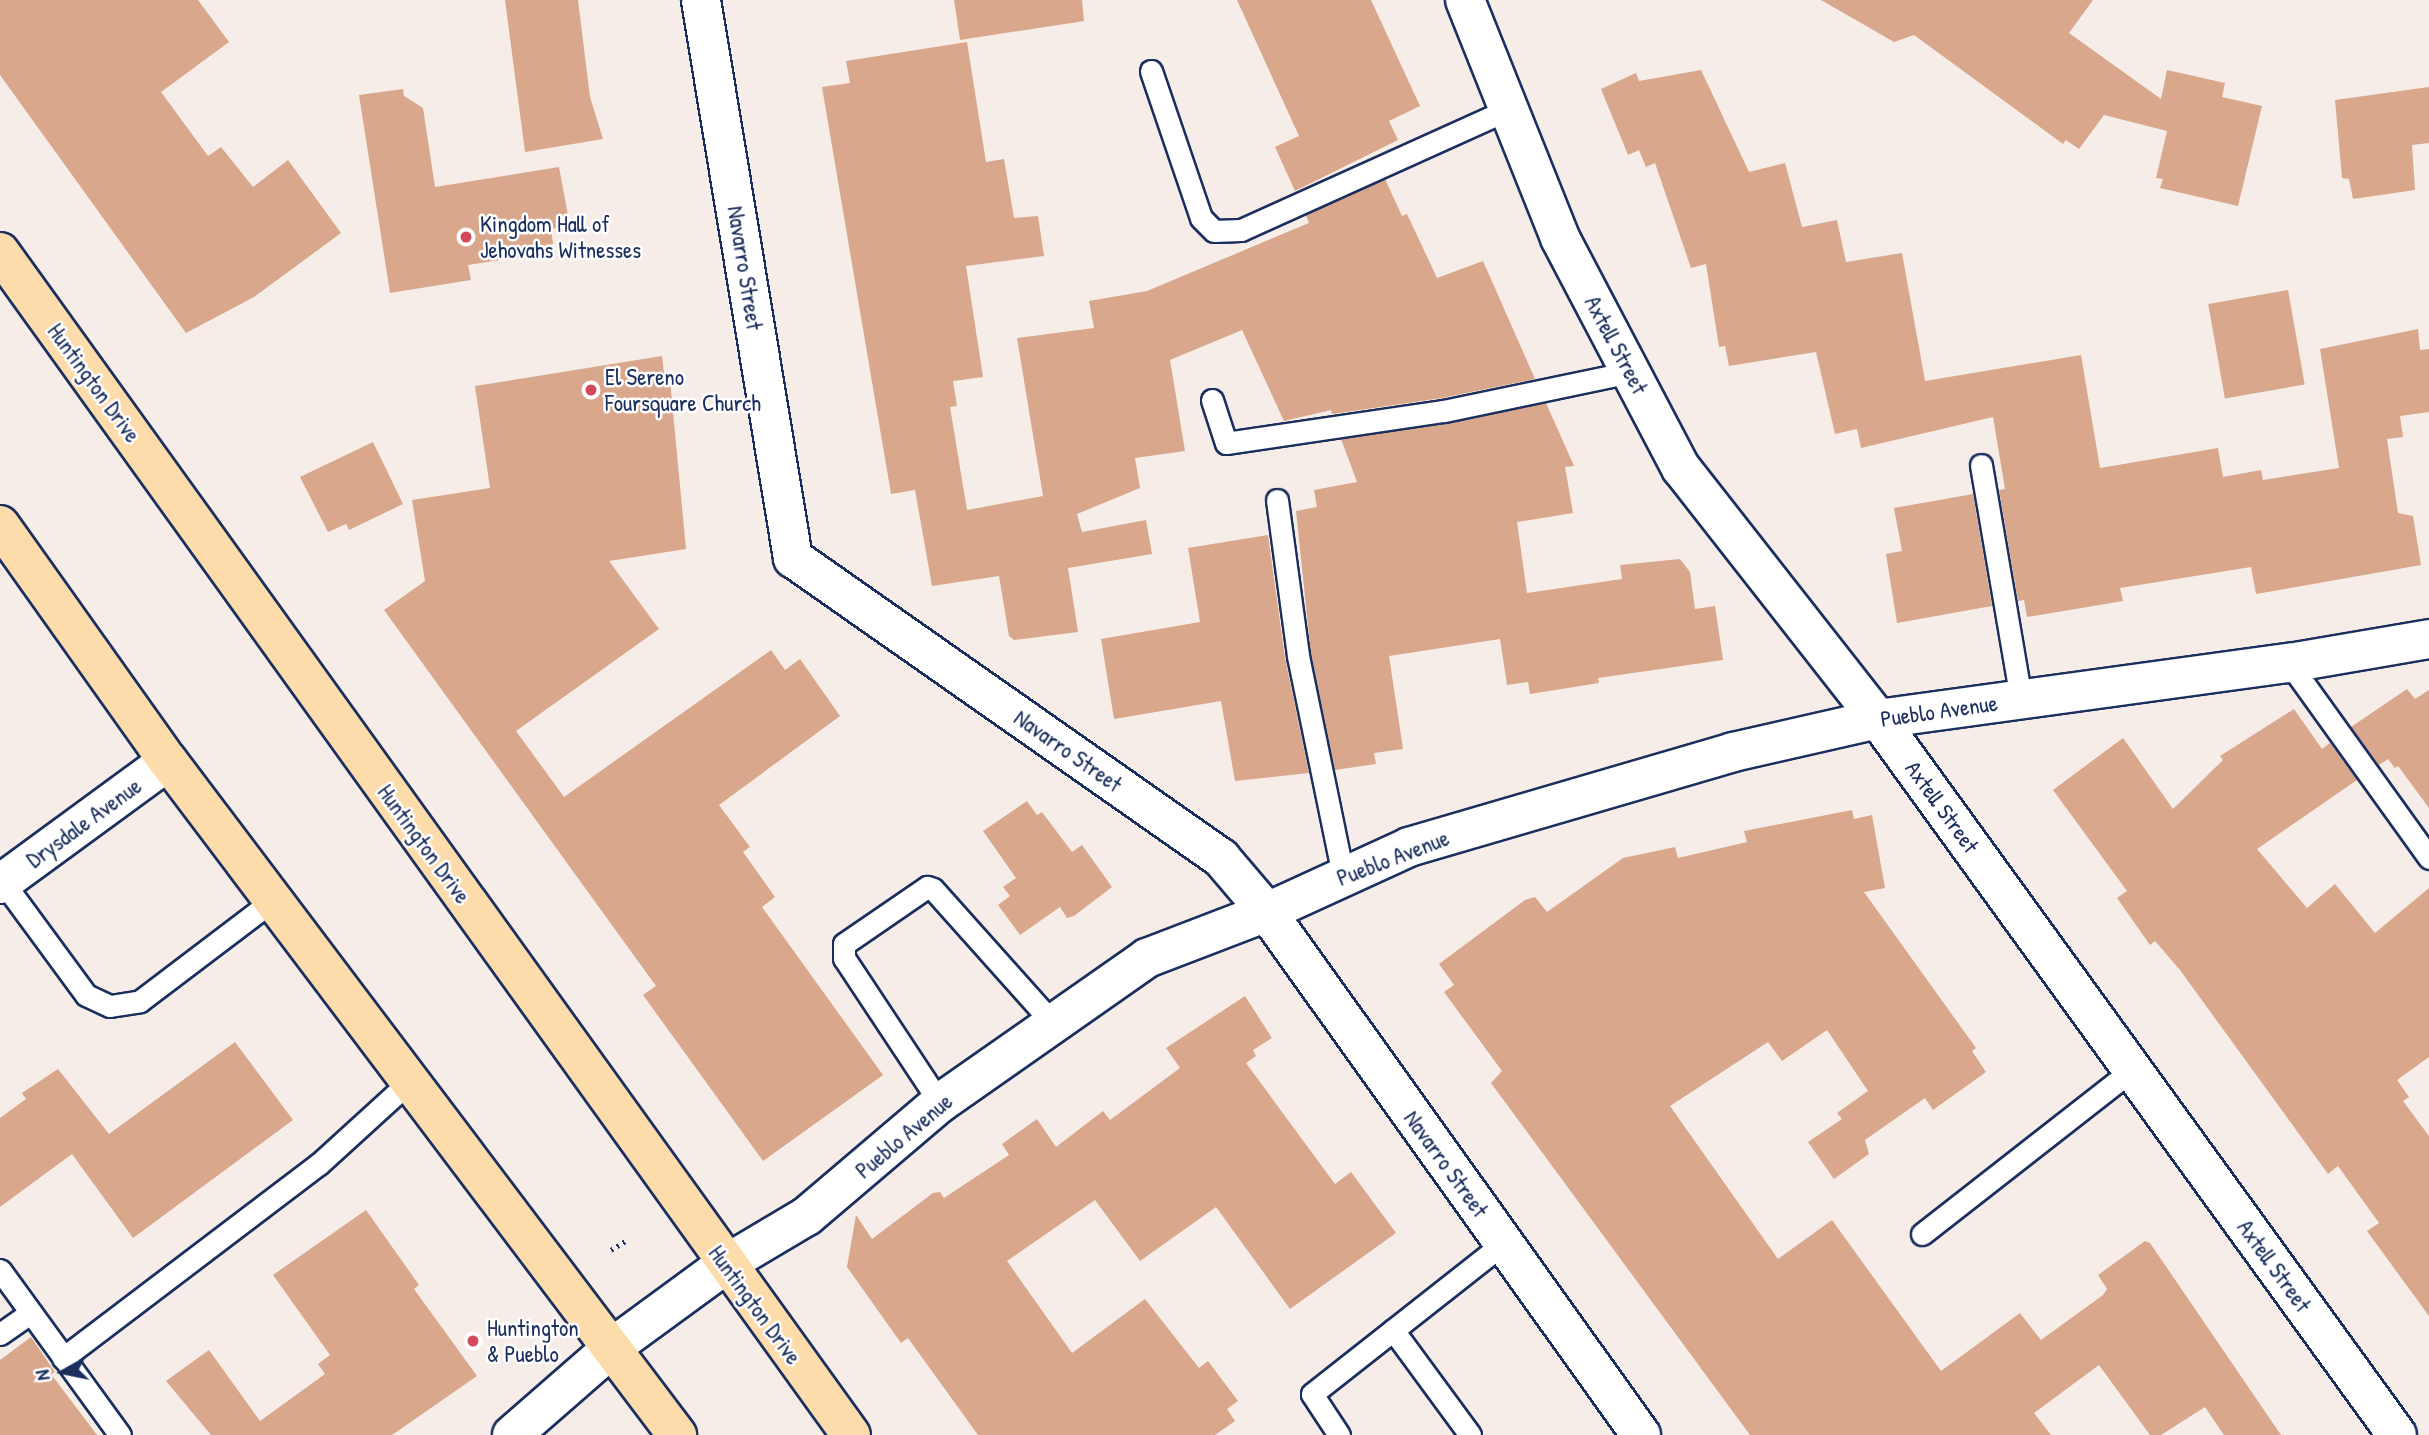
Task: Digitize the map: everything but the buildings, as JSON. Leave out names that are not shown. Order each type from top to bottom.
[{"type":"main road","name":"Huntington Drive","points":[[0,252],[851,1435]]},
{"type":"main road","points":[[0,525],[168,761],[614,1346],[677,1435]]},
{"type":"street","name":"Navarro Street","points":[[701,0],[793,558],[1221,858],[1267,912],[1641,1435]]},
{"type":"street","name":"Axtell Street","points":[[1465,0],[1560,238],[1681,468],[1878,719],[2397,1435]]},
{"type":"street","name":"Pueblo Avenue","points":[[512,1435],[614,1346],[726,1264],[807,1216],[940,1103],[1147,958],[1267,912],[1409,847],[1720,756],[1878,719],[2290,663],[2429,639]]},
{"type":"street","name":"Drysdale Avenue","points":[[2,883],[168,761]]},
{"type":"lane","points":[[1151,72],[1201,218],[1214,231],[1241,230],[1509,109]]},
{"type":"lane","points":[[1212,400],[1226,443],[1444,411],[1630,372]]},
{"type":"lane","points":[[1982,465],[2021,699]]},
{"type":"lane","points":[[1277,500],[1298,656],[1343,875]]},
{"type":"lane","points":[[2290,663],[2429,858]]},
{"type":"lane","points":[[2,883],[86,995],[110,1006],[140,1001],[273,900]]},
{"type":"lane","points":[[940,1103],[844,958],[844,944],[928,887],[933,889],[1052,1022]]},
{"type":"lane","points":[[1923,1234],[2132,1070]]},
{"type":"lane","points":[[64,1358],[319,1164],[411,1080]]},
{"type":"lane","points":[[1339,1435],[1312,1394],[1504,1242]]},
{"type":"lane","points":[[0,1270],[120,1435]]},
{"type":"lane","points":[[0,1334],[30,1313]]},
{"type":"lane","points":[[1392,1330],[1471,1435]]},
{"type":"path","points":[[611,1250],[627,1240]]},
{"type":"place","name":"Kingdom Hall of Jehovahs Witnesses","points":[[466,237]]},
{"type":"place","name":"El Sereno Foursquare Church","points":[[591,390]]},
{"type":"place","name":"Huntington & Pueblo","points":[[473,1341]]}]
